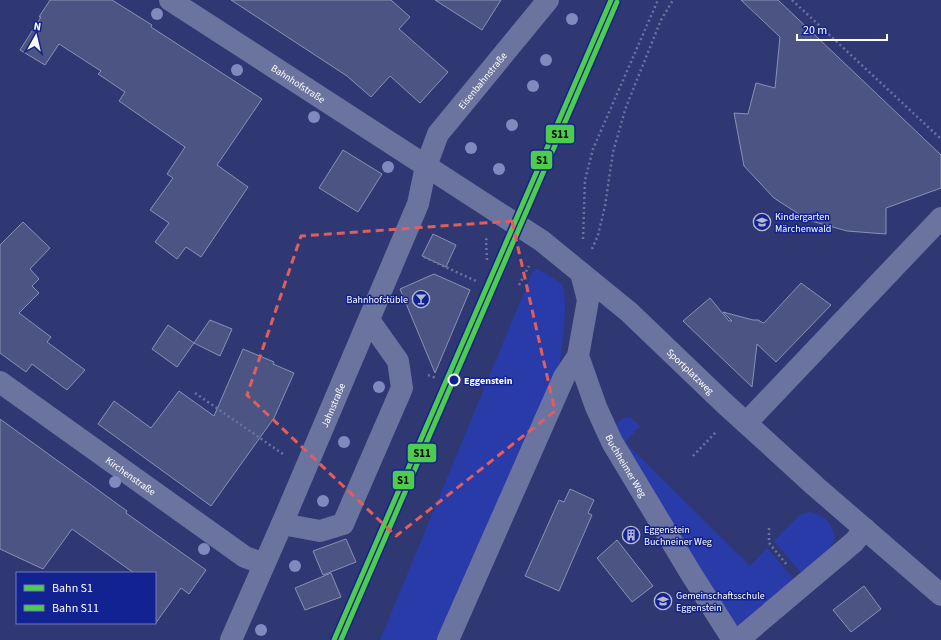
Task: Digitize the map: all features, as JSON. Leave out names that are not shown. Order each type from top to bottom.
[{"type":"street","name":"Bahnhofstraße","points":[[170,0],[426,166]]},
{"type":"street","name":"Eisenbahnstraße","points":[[426,166],[438,134],[548,0]]},
{"type":"street","name":"Jahnstraße","points":[[231,640],[418,204],[426,166]]},
{"type":"street","name":"Sportplatzweg","points":[[426,166],[542,241],[629,312],[815,486],[941,594]]},
{"type":"street","points":[[746,423],[941,218]]},
{"type":"street","name":"Buchheimer Weg","points":[[581,273],[588,300],[578,356],[596,407],[612,442],[690,572],[734,640]]},
{"type":"street","points":[[282,524],[320,531],[343,524],[402,388],[398,361],[369,320]]},
{"type":"street","points":[[448,640],[564,377],[578,356]]},
{"type":"street","name":"Kirchenstraße","points":[[0,382],[245,557],[264,564]]},
{"type":"street","points":[[738,640],[854,542],[865,529]]},
{"type":"path","points":[[581,273],[585,180],[593,150],[658,0]]},
{"type":"path","points":[[581,273],[598,235],[605,206],[613,152],[626,107],[661,20],[673,0]]},
{"type":"path","points":[[792,0],[941,139]]},
{"type":"path","points":[[400,247],[478,282]]},
{"type":"path","points":[[195,393],[304,469]]},
{"type":"path","points":[[769,528],[769,543],[804,585]]},
{"type":"highlighted area","points":[[512,221],[555,411],[396,536],[247,395],[301,236]]},
{"type":"shaded area","points":[[536,268],[554,278],[562,285],[564,291],[565,311],[560,363],[438,640],[380,640],[532,273]]},
{"type":"shaded area","points":[[623,418],[631,418],[640,426],[625,442],[750,566],[767,548],[794,579],[738,626],[732,622],[615,430],[617,423]]},
{"type":"shaded area","points":[[810,512],[827,520],[835,538],[830,548],[801,573],[774,541],[800,515]]},
{"type":"building","points":[[50,0],[112,0],[262,99],[217,165],[248,187],[201,257],[186,247],[177,259],[155,242],[169,223],[150,210],[173,178],[167,174],[185,147],[119,101],[125,92],[98,74],[101,71],[59,44],[45,65],[20,50]]},
{"type":"building","points":[[231,0],[391,0],[410,17],[399,29],[448,72],[420,103],[390,76],[371,97],[347,76]]},
{"type":"building","points":[[435,0],[501,0],[482,30]]},
{"type":"building","points":[[741,0],[778,0],[941,155],[941,188],[886,208],[886,234],[847,231],[808,220],[774,198],[744,166],[734,113],[748,114],[756,83],[775,88],[780,37]]},
{"type":"building","points":[[343,150],[382,174],[358,212],[319,188]]},
{"type":"building","points":[[23,222],[50,248],[30,269],[39,279],[32,286],[39,293],[19,313],[51,337],[47,342],[85,370],[67,390],[32,364],[26,372],[0,353],[0,245]]},
{"type":"building","points":[[433,234],[456,245],[446,267],[422,256]]},
{"type":"building","points":[[434,274],[470,290],[435,373],[400,289]]},
{"type":"building","points":[[801,283],[831,305],[776,362],[757,344],[752,387],[683,321],[710,298],[729,321],[732,321],[723,312],[753,320],[759,320],[764,323]]},
{"type":"building","points":[[210,320],[232,329],[220,356],[194,343]]},
{"type":"building","points":[[168,325],[194,343],[177,367],[152,349]]},
{"type":"building","points":[[243,349],[274,362],[273,364],[294,373],[274,418],[211,506],[98,424],[114,401],[151,428],[179,391],[214,416]]},
{"type":"building","points":[[0,419],[127,511],[126,513],[206,570],[189,594],[181,588],[156,623],[156,572],[133,572],[72,529],[43,569],[0,549]]},
{"type":"building","points":[[570,489],[594,500],[588,513],[592,515],[559,591],[525,576],[559,500],[564,502]]},
{"type":"building","points":[[346,539],[356,562],[323,575],[313,551]]},
{"type":"building","points":[[617,540],[653,586],[632,602],[597,558]]},
{"type":"building","points":[[331,573],[341,597],[305,610],[295,588]]},
{"type":"building","points":[[864,586],[881,609],[851,632],[833,610]]},
{"type":"rail line","name":"S1","points":[[334,640],[611,0]]},
{"type":"rail line","name":"S11","points":[[341,640],[617,2]]},
{"type":"place","name":"Kindergarten Märchenwald","points":[[762,222]]},
{"type":"place","name":"Bahnhofstüble","points":[[421,299]]},
{"type":"place","name":"Eggenstein","points":[[454,380]]},
{"type":"place","name":"Eggenstein Buchneiner Weg","points":[[631,535]]},
{"type":"place","name":"Gemeinschaftsschule Eggenstein","points":[[663,601]]}]
